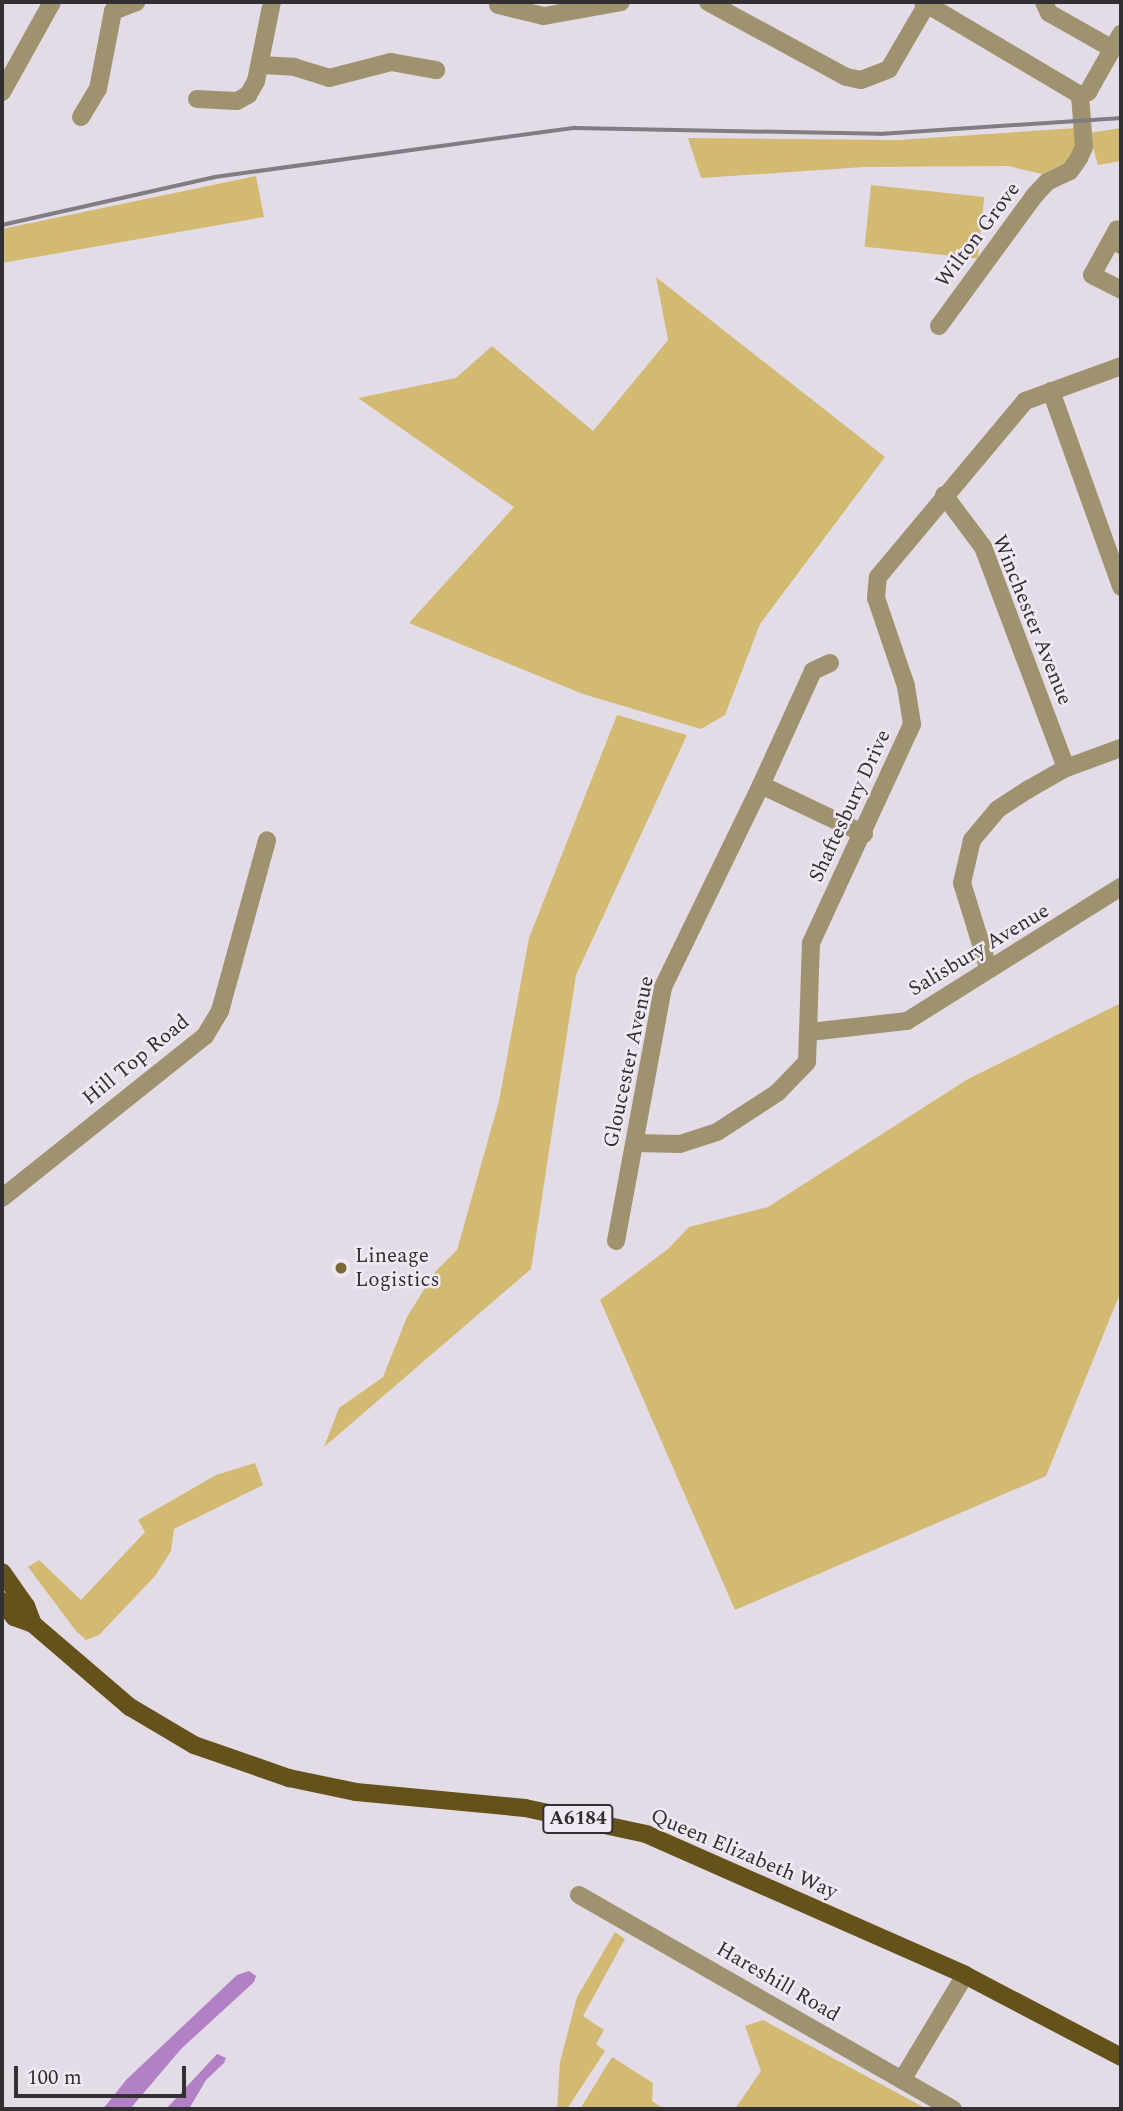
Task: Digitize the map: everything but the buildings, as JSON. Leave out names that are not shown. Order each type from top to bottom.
[{"type":"main road","name":"Queen Elizabeth Way","points":[[2,1572],[26,1606],[33,1623]]},
{"type":"main road","name":"Queen Elizabeth Way","points":[[2,1601],[14,1617],[33,1623],[130,1707],[194,1745],[237,1762],[356,1793],[525,1808],[646,1834],[965,1975],[1121,2057]]},
{"type":"street","points":[[2,91],[52,2]]},
{"type":"street","points":[[81,117],[98,89],[109,6],[136,2]]},
{"type":"street","points":[[197,99],[243,98],[252,89],[260,65],[272,2]]},
{"type":"street","points":[[498,5],[544,16],[572,8],[621,2]]},
{"type":"street","points":[[708,2],[846,77],[861,80],[889,69],[925,3],[1080,95],[1088,92],[1117,42],[1049,13],[1044,2]]},
{"type":"street","points":[[260,65],[294,67],[329,78],[391,62],[436,70]]},
{"type":"street","name":"Wilton Grove","points":[[939,326],[1042,187],[1070,171],[1079,158],[1084,147],[1080,95]]},
{"type":"street","points":[[1121,245],[1116,230],[1092,275],[1121,290]]},
{"type":"street","name":"Shaftesbury Drive","points":[[636,1143],[680,1144],[716,1132],[777,1093],[807,1062],[811,943],[864,834],[912,724],[906,686],[876,598],[878,577],[1025,401],[1121,366]]},
{"type":"street","points":[[1051,391],[1121,587]]},
{"type":"street","name":"Winchester Avenue","points":[[944,495],[983,547],[1066,768]]},
{"type":"street","name":"Gloucester Avenue","points":[[616,1241],[663,987],[813,671],[830,663]]},
{"type":"street","points":[[988,967],[965,901],[967,853],[979,829],[998,809],[1066,768],[1121,748]]},
{"type":"street","points":[[761,785],[864,834]]},
{"type":"street","name":"Hill Top Road","points":[[2,1198],[205,1036],[220,1011],[267,840]]},
{"type":"street","name":"Salisbury Avenue","points":[[810,1032],[907,1021],[988,967],[1121,887]]},
{"type":"street","name":"Hareshill Road","points":[[579,1895],[953,2109]]},
{"type":"street","points":[[902,2080],[965,1975]]},
{"type":"shaded area","points":[[1077,128],[1073,160],[1042,174],[1008,166],[864,167],[701,178],[688,138],[898,140]]},
{"type":"shaded area","points":[[1121,128],[1121,161],[1098,165],[1089,133]]},
{"type":"shaded area","points":[[256,176],[264,217],[2,263],[2,229]]},
{"type":"shaded area","points":[[871,185],[984,197],[978,259],[865,247]]},
{"type":"shaded area","points":[[656,277],[885,457],[760,624],[725,715],[701,729],[583,694],[409,623],[514,507],[358,398],[456,378],[492,346],[593,431],[668,340]]},
{"type":"shaded area","points":[[617,715],[687,735],[576,975],[531,1269],[324,1447],[339,1408],[383,1377],[407,1317],[435,1272],[457,1250],[499,1101],[529,938]]},
{"type":"shaded area","points":[[1121,1003],[1121,1291],[1046,1476],[735,1610],[600,1300],[668,1249],[689,1227],[768,1207],[968,1079]]},
{"type":"shaded area","points":[[255,1463],[263,1485],[174,1529],[171,1551],[155,1576],[99,1635],[86,1640],[76,1631],[28,1567],[39,1560],[81,1600],[145,1532],[138,1520],[216,1475]]},
{"type":"shaded area","points":[[615,1932],[625,1939],[583,2016],[604,2030],[596,2044],[605,2051],[567,2109],[557,2109],[560,2062],[577,1997]]},
{"type":"shaded area","points":[[249,1971],[256,1976],[254,1982],[181,2049],[130,2109],[103,2109],[126,2080],[237,1975]]},
{"type":"shaded area","points":[[763,2020],[927,2109],[735,2109],[761,2071],[745,2026]]},
{"type":"shaded area","points":[[217,2054],[226,2058],[224,2063],[206,2080],[189,2109],[166,2109]]},
{"type":"shaded area","points":[[612,2057],[653,2083],[652,2101],[664,2109],[580,2109]]},
{"type":"railway","points":[[2,225],[215,177],[575,128],[880,134],[1121,118]]},
{"type":"place","name":"Lineage Logistics","points":[[341,1268]]}]
